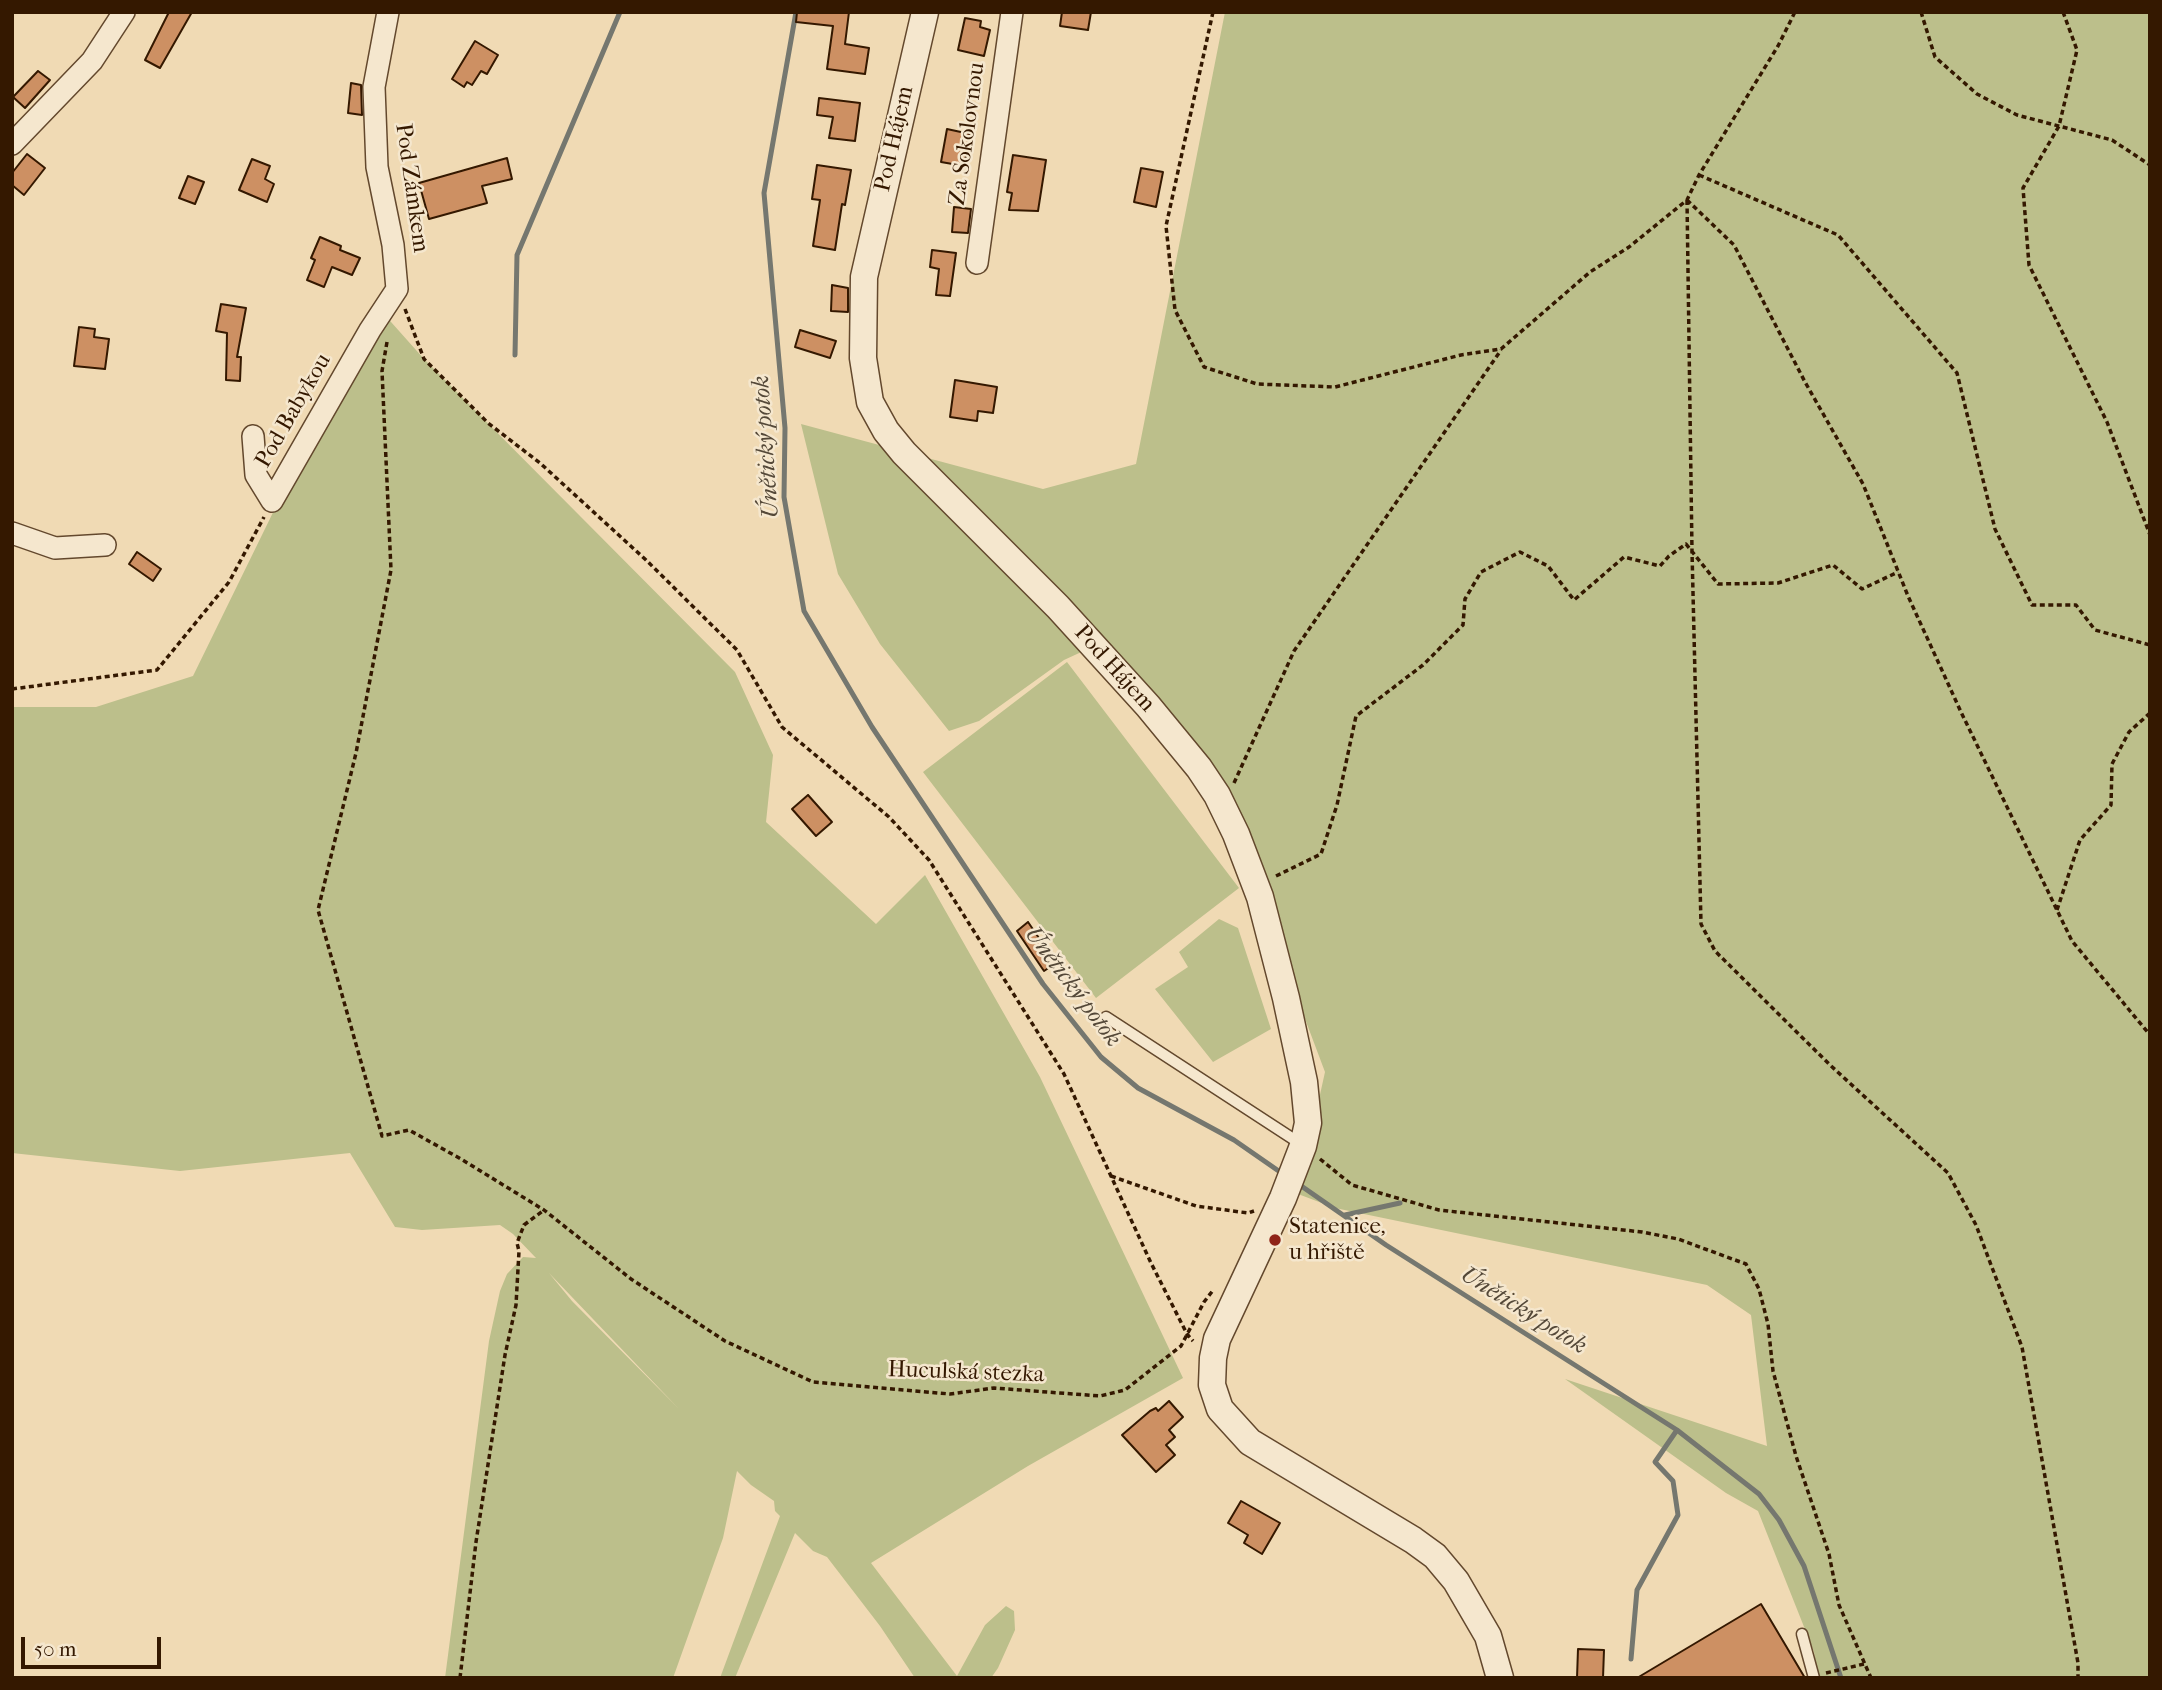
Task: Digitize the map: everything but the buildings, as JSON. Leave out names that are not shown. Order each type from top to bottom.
[{"type":"street","points":[[12,144],[92,61],[124,12]]},
{"type":"street","name":"Pod Zámkem","points":[[388,12],[373,87],[377,167],[393,245],[397,289]]},
{"type":"street","name":"Pod Hájem","points":[[925,12],[867,262],[862,336],[864,370],[870,402],[886,430],[904,453],[1058,607],[1148,706],[1199,768],[1223,807],[1256,886],[1286,998],[1304,1082],[1308,1123],[1305,1154],[1224,1323],[1213,1361]]},
{"type":"street","name":"Za Sokolovnou","points":[[977,262],[1012,12]]},
{"type":"street","name":"Pod Babykou","points":[[253,436],[256,475],[272,501],[370,330],[397,289]]},
{"type":"street","points":[[12,533],[55,548],[105,545]]},
{"type":"street","points":[[1213,1361],[1212,1385],[1220,1409],[1250,1442],[1413,1539],[1435,1556],[1456,1581],[1488,1636],[1500,1678]]},
{"type":"lane","points":[[1106,1017],[1305,1154]]},
{"type":"lane","points":[[1802,1634],[1814,1676]]},
{"type":"path","points":[[1213,12],[1167,226],[1175,310],[1204,367],[1257,384],[1335,387],[1461,355],[1502,349]]},
{"type":"path","points":[[1223,807],[1294,650],[1502,349],[1590,272],[1629,247],[1687,200],[1699,175],[1778,46],[1795,12]]},
{"type":"path","points":[[1921,12],[1935,57],[1977,94],[2017,115],[2112,140],[2150,165]]},
{"type":"path","points":[[2063,12],[2077,50],[2059,126],[2023,188],[2029,265],[2107,422],[2150,535]]},
{"type":"path","points":[[1699,175],[1838,235],[1957,373],[1995,529],[2032,605],[2076,605],[2095,630],[2150,645]]},
{"type":"path","points":[[1687,200],[1701,924],[1715,951],[1830,1065],[1948,1173],[1976,1225],[2022,1348],[2078,1663],[2078,1678]]},
{"type":"path","points":[[1687,200],[1734,245],[1805,382],[1863,484],[1898,572],[1961,712],[2072,941],[2150,1035]]},
{"type":"path","points":[[397,289],[424,359],[488,423],[540,463],[646,559],[737,650],[782,727],[889,817],[929,860],[1064,1074],[1187,1334],[1213,1361]]},
{"type":"path","name":"Huculská stezka","points":[[390,330],[382,371],[391,570],[356,753],[318,910],[382,1136],[409,1130],[544,1210],[631,1279],[725,1340],[813,1382],[950,1394],[994,1388],[1100,1396],[1125,1390],[1181,1346],[1204,1302],[1221,1282]]},
{"type":"path","points":[[12,689],[158,670],[229,582],[272,501]]},
{"type":"path","points":[[1256,886],[1321,854],[1337,805],[1356,716],[1423,665],[1463,625],[1465,599],[1481,572],[1520,552],[1548,566],[1574,600],[1624,558],[1660,566],[1686,544],[1718,584],[1778,583],[1833,565],[1862,589],[1898,572]]},
{"type":"path","points":[[2056,912],[2080,839],[2111,805],[2112,764],[2129,732],[2150,713]]},
{"type":"path","points":[[1305,1154],[1352,1185],[1439,1210],[1642,1232],[1678,1239],[1746,1264],[1759,1289],[1768,1324],[1773,1371],[1796,1456],[1829,1554],[1839,1605],[1871,1678]]},
{"type":"path","points":[[1111,1176],[1196,1206],[1248,1213],[1283,1198]]},
{"type":"path","points":[[460,1678],[476,1542],[505,1355],[516,1305],[519,1251],[517,1243],[524,1225],[544,1210]]},
{"type":"path","points":[[1814,1676],[1864,1664]]},
{"type":"green space","points":[[1225,12],[2150,12],[2150,1678],[1818,1678],[1814,1652],[1758,1511],[1726,1493],[1565,1379],[1767,1446],[1751,1315],[1707,1285],[1335,1208],[1298,1194],[1325,1072],[1231,822],[1103,642],[1064,660],[979,721],[949,731],[880,644],[838,574],[801,424],[1043,489],[1136,464]]},
{"type":"green space","points":[[375,304],[424,359],[735,672],[773,755],[766,822],[876,924],[925,875],[1040,1077],[1183,1378],[1028,1466],[871,1563],[957,1676],[985,1625],[1006,1606],[1014,1611],[1015,1630],[991,1678],[915,1678],[880,1626],[827,1557],[813,1551],[795,1533],[735,1678],[720,1678],[780,1516],[775,1511],[774,1501],[737,1471],[723,1538],[673,1678],[445,1678],[489,1341],[500,1291],[507,1274],[523,1257],[536,1258],[513,1234],[500,1225],[422,1230],[395,1227],[350,1153],[180,1171],[12,1153],[12,707],[96,707],[193,676]],"holes":[[[549,1273],[679,1409],[572,1301]]]},
{"type":"green space","points":[[1067,662],[1239,888],[1096,998],[923,772]]},
{"type":"green space","points":[[1219,919],[1238,928],[1271,1029],[1213,1062],[1155,989],[1188,967],[1179,952]]},
{"type":"waterway","points":[[515,355],[517,255],[620,12]]},
{"type":"waterway","name":"Únětický potok","points":[[796,12],[764,193],[785,428],[784,497],[804,611],[872,727],[1043,984],[1101,1057],[1138,1088],[1234,1140],[1283,1174]]},
{"type":"waterway","name":"Únětický potok","points":[[1297,1183],[1386,1245],[1677,1430],[1759,1494],[1779,1520],[1804,1566],[1841,1678]]},
{"type":"waterway","points":[[1345,1215],[1400,1203]]},
{"type":"waterway","points":[[1631,1659],[1637,1590],[1678,1515],[1673,1481],[1655,1462],[1677,1430]]},
{"type":"place","name":"Statenice, u hřiště","points":[[1275,1240]]}]
